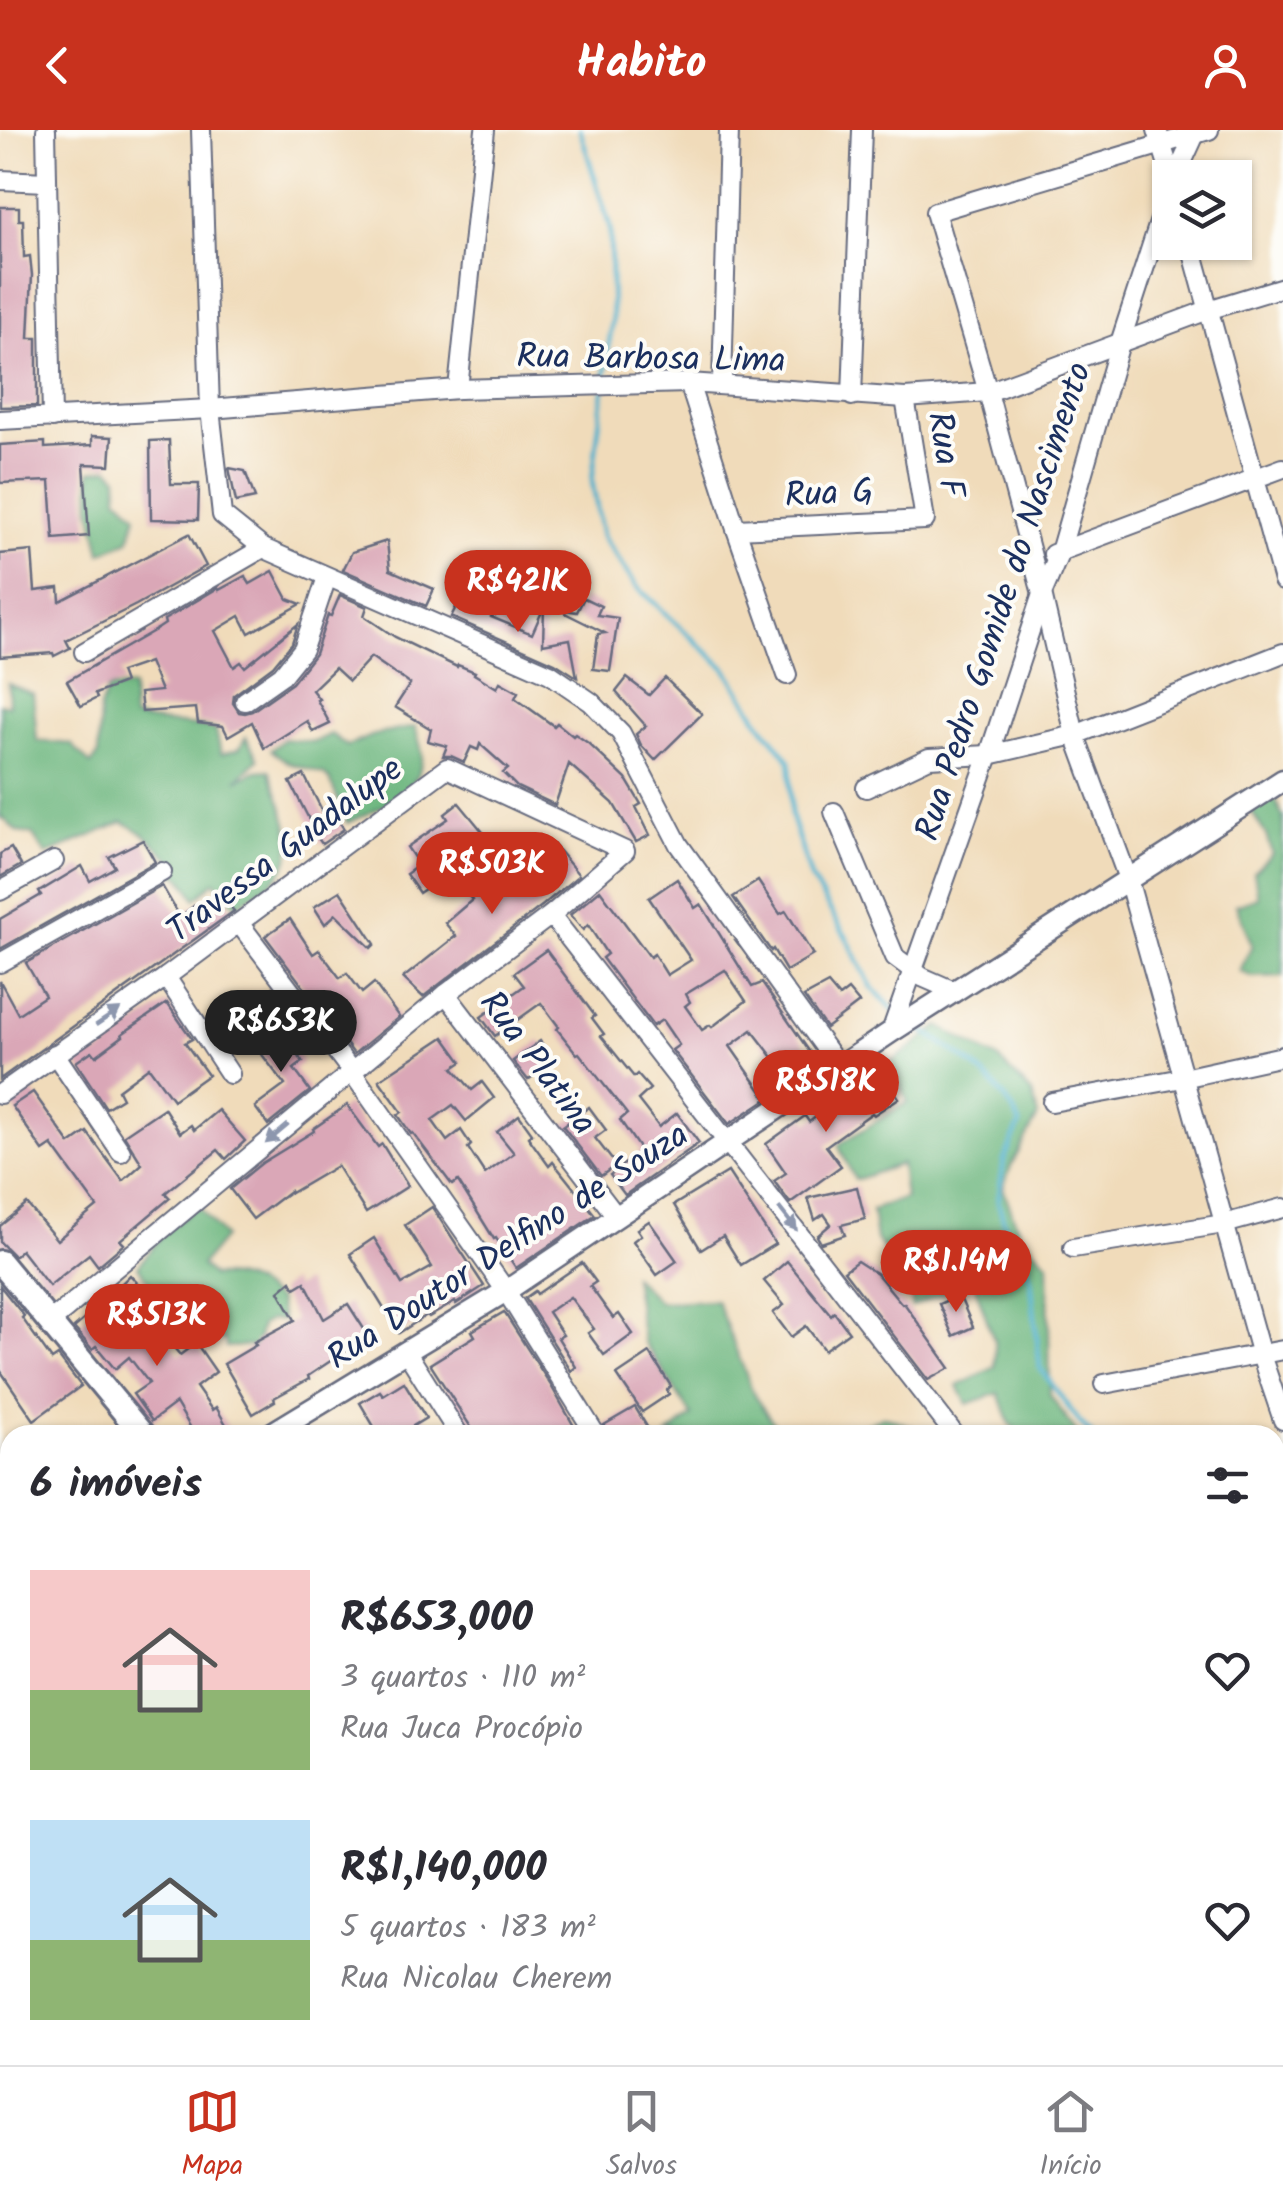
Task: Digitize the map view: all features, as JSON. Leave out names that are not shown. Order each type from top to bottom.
[{"type":"main road","points":[[0,1262],[135,1425]]},
{"type":"street","points":[[46,130],[52,418]]},
{"type":"street","points":[[201,130],[210,409],[222,515],[263,548],[550,674],[591,702],[622,733],[679,845],[839,1068]]},
{"type":"street","points":[[458,389],[485,130]]},
{"type":"street","points":[[722,384],[729,130]]},
{"type":"street","points":[[852,396],[862,130]]},
{"type":"street","points":[[1201,131],[1159,137],[936,212],[1034,561],[1075,735],[1128,879],[1260,1355],[1283,1420]]},
{"type":"street","points":[[1184,160],[1201,131]]},
{"type":"street","points":[[0,180],[48,182]]},
{"type":"street","name":"Rua Pedro Gomide do Nascimento","points":[[891,1032],[1042,594],[1060,552],[1120,343],[1152,248]]},
{"type":"street","points":[[1195,260],[1283,581]]},
{"type":"street","name":"Rua Barbosa Lima","points":[[0,420],[210,409],[458,389],[689,382],[905,398],[988,392],[1208,310],[1283,288]]},
{"type":"street","points":[[689,382],[787,675]]},
{"type":"street","name":"Rua F","points":[[905,398],[925,520]]},
{"type":"street","points":[[1034,561],[1283,468]]},
{"type":"street","name":"Rua G","points":[[736,530],[925,520]]},
{"type":"street","points":[[84,652],[263,548]]},
{"type":"street","points":[[245,701],[282,675],[304,650],[327,577]]},
{"type":"street","points":[[1028,637],[1041,631],[1052,633]]},
{"type":"street","points":[[866,788],[930,758],[989,755],[1075,735],[1283,653]]},
{"type":"street","name":"Travessa Guadalupe","points":[[0,1094],[166,977],[447,768],[625,851],[551,915]]},
{"type":"street","name":"Rua Doutor Delfino de Souza","points":[[284,1425],[506,1291],[891,1032],[1283,780]]},
{"type":"street","points":[[834,812],[896,957],[911,971],[954,992]]},
{"type":"street","points":[[0,891],[54,862]]},
{"type":"street","points":[[0,963],[162,872]]},
{"type":"street","points":[[50,1322],[446,994],[551,915],[947,1425]]},
{"type":"street","points":[[239,923],[352,1072],[506,1291],[590,1425]]},
{"type":"street","points":[[166,977],[230,1074]]},
{"type":"street","name":"Rua Platina","points":[[446,994],[616,1216]]},
{"type":"street","points":[[55,1054],[121,1152]]},
{"type":"street","points":[[1052,1102],[1283,1056]]},
{"type":"street","points":[[1073,1248],[1224,1224],[1283,1208]]},
{"type":"street","points":[[1104,1384],[1283,1350]]},
{"type":"street","points":[[406,1351],[453,1425]]},
{"type":"green space","points":[[109,468],[118,477],[118,497],[137,515],[129,540],[101,553],[91,508],[90,471]]},
{"type":"green space","points":[[8,684],[33,694],[37,741],[71,744],[91,765],[98,755],[100,707],[108,689],[132,687],[133,718],[216,730],[221,754],[239,749],[246,737],[258,759],[237,780],[269,770],[288,826],[289,854],[285,867],[272,882],[236,906],[215,881],[196,899],[182,878],[166,867],[175,861],[123,822],[46,855],[32,834],[17,832],[0,818],[0,704],[9,705]]},
{"type":"green space","points":[[415,727],[422,758],[413,782],[395,800],[347,823],[324,774],[289,763],[271,750],[284,739],[314,742],[331,734],[347,746],[374,735]]},
{"type":"green space","points":[[1271,792],[1283,817],[1283,976],[1252,977],[1240,971],[1252,945],[1236,905],[1258,897],[1254,872],[1272,854],[1266,835],[1248,806]]},
{"type":"green space","points":[[939,1026],[998,1059],[1032,1093],[1038,1116],[1003,1188],[1020,1234],[1048,1263],[1050,1395],[1071,1425],[1012,1425],[999,1393],[967,1404],[958,1386],[995,1367],[995,1343],[973,1280],[912,1307],[912,1282],[876,1240],[872,1210],[905,1198],[901,1164],[855,1180],[838,1145],[908,1102],[889,1064]]},
{"type":"green space","points":[[198,1206],[224,1237],[201,1265],[212,1276],[248,1281],[278,1300],[282,1320],[261,1325],[256,1346],[226,1347],[225,1340],[206,1337],[170,1302],[147,1301],[139,1296],[149,1282],[138,1266],[166,1231]]},
{"type":"green space","points":[[633,1276],[659,1302],[716,1300],[755,1397],[775,1425],[681,1425],[692,1416],[643,1341]]},
{"type":"green space","points":[[884,1416],[908,1425],[864,1425]]},
{"type":"building","points":[[0,207],[19,207],[24,257],[30,256],[29,338],[37,338],[37,406],[0,407]]},
{"type":"building","points":[[92,436],[112,437],[110,465],[84,464],[89,536],[54,539],[50,481],[0,483],[0,445],[92,445]]},
{"type":"building","points":[[169,440],[171,484],[199,484],[198,520],[151,519],[150,441]]},
{"type":"building","points":[[229,468],[245,471],[255,498],[236,502]]},
{"type":"building","points":[[189,534],[206,566],[66,640],[70,648],[54,656],[53,653],[0,657],[0,554],[32,551],[35,591],[59,588],[60,601]]},
{"type":"building","points":[[387,541],[390,570],[434,589],[426,606],[343,570],[352,552]]},
{"type":"building","points":[[273,571],[288,599],[301,604],[249,633],[240,616],[215,631],[234,667],[241,662],[245,667],[298,624],[292,643],[273,666],[234,695],[233,703],[239,712],[252,711],[292,683],[315,654],[328,615],[331,616],[340,595],[367,607],[364,616],[395,637],[475,672],[497,688],[500,682],[518,692],[515,698],[554,726],[557,723],[588,743],[626,779],[641,804],[636,807],[650,835],[636,842],[613,803],[569,764],[555,805],[517,787],[503,773],[508,769],[480,744],[478,750],[471,747],[464,762],[443,756],[447,746],[428,741],[431,729],[395,707],[410,684],[371,657],[349,681],[335,668],[312,690],[330,724],[313,732],[307,721],[264,748],[252,722],[228,736],[223,726],[198,723],[196,708],[142,712],[140,693],[161,691],[149,662],[120,672],[124,683],[95,694],[97,698],[81,706],[67,681],[159,628],[164,620],[218,588],[245,576],[250,584]]},
{"type":"building","points":[[584,598],[601,606],[597,615],[618,618],[610,671],[593,669],[598,634],[605,633],[565,613],[577,612]]},
{"type":"building","points":[[460,599],[532,634],[544,607],[543,644],[570,639],[577,677],[555,663],[451,617]]},
{"type":"building","points":[[627,678],[649,695],[665,678],[702,714],[655,760],[636,734],[646,726],[616,692]]},
{"type":"building","points":[[304,775],[325,816],[333,812],[344,829],[322,844],[290,782]]},
{"type":"building","points":[[459,803],[492,843],[419,893],[406,874],[419,865],[407,847],[448,819],[445,814]]},
{"type":"building","points":[[143,840],[155,862],[0,949],[0,919],[82,866],[90,881],[115,867],[109,857]]},
{"type":"building","points":[[554,845],[579,875],[423,997],[403,978],[456,936],[445,923],[472,900],[465,891],[485,874],[501,893]]},
{"type":"building","points":[[11,848],[21,865],[0,877],[0,854]]},
{"type":"building","points":[[677,879],[695,908],[701,904],[752,987],[762,983],[818,1064],[792,1082],[752,1030],[730,1046],[767,1099],[729,1124],[672,1050],[679,1045],[662,1020],[653,1026],[602,958],[607,954],[588,925],[583,930],[570,915],[600,890],[667,975],[691,960],[649,898]],"holes":[[[725,970],[746,1001],[702,1030],[685,1006],[690,1002],[686,994]]]},
{"type":"building","points":[[758,881],[780,914],[786,911],[813,955],[786,971],[733,897]]},
{"type":"building","points":[[162,886],[180,917],[219,893],[234,911],[0,1079],[0,981],[18,1014],[45,996],[26,963]]},
{"type":"building","points":[[340,891],[375,944],[371,948],[336,914],[325,924],[314,907]]},
{"type":"building","points":[[290,919],[313,954],[319,950],[340,978],[347,973],[362,993],[374,983],[399,1017],[354,1054],[265,936]]},
{"type":"building","points":[[546,950],[595,1016],[592,1018],[604,1034],[601,1036],[634,1077],[637,1074],[650,1089],[638,1100],[659,1127],[677,1113],[699,1143],[625,1195],[610,1175],[641,1151],[620,1120],[627,1114],[557,1029],[541,1003],[495,1036],[481,1017],[524,986],[514,973]]},
{"type":"building","points":[[828,984],[839,997],[848,990],[859,1003],[826,1028],[804,997]]},
{"type":"building","points":[[167,1003],[192,1039],[185,1043],[208,1075],[173,1100],[149,1067],[118,1090],[122,1098],[106,1108],[76,1062],[92,1051],[96,1056]]},
{"type":"building","points":[[277,1026],[303,1062],[294,1069],[310,1091],[268,1125],[255,1107],[285,1085],[254,1044]]},
{"type":"building","points":[[444,1037],[462,1062],[453,1068],[472,1090],[482,1082],[494,1098],[466,1121],[453,1105],[432,1120],[447,1141],[461,1130],[485,1174],[514,1153],[497,1132],[519,1115],[532,1133],[528,1137],[549,1166],[553,1162],[595,1215],[516,1268],[458,1181],[452,1185],[411,1134],[398,1115],[402,1112],[379,1080]]},
{"type":"building","points":[[540,1041],[554,1060],[528,1080],[513,1061]]},
{"type":"building","points":[[877,1067],[899,1098],[826,1146],[841,1166],[790,1203],[774,1181],[786,1173],[766,1144],[805,1116],[809,1122]]},
{"type":"building","points":[[33,1092],[70,1144],[87,1132],[123,1181],[142,1164],[124,1135],[164,1108],[180,1133],[191,1125],[194,1130],[218,1110],[245,1141],[226,1159],[218,1150],[165,1193],[170,1198],[120,1240],[124,1244],[98,1266],[89,1254],[49,1286],[21,1250],[14,1256],[0,1242],[0,1226],[27,1204],[57,1240],[97,1207],[52,1145],[43,1151],[12,1106]]},
{"type":"building","points":[[347,1105],[378,1147],[382,1144],[408,1186],[366,1213],[337,1166],[290,1191],[253,1219],[230,1189]]},
{"type":"building","points":[[589,1107],[606,1130],[595,1138],[616,1165],[601,1176],[563,1126]]},
{"type":"building","points":[[728,1172],[775,1244],[741,1265],[723,1236],[701,1250],[674,1205]]},
{"type":"building","points":[[857,1187],[865,1219],[841,1225],[845,1235],[821,1243],[817,1236],[831,1224],[824,1214],[815,1220],[808,1198]]},
{"type":"building","points":[[432,1207],[484,1286],[399,1333],[350,1254],[374,1238],[402,1284],[432,1267],[405,1225]]},
{"type":"building","points":[[649,1221],[677,1261],[657,1275],[633,1241],[641,1235],[637,1229]]},
{"type":"building","points":[[787,1261],[849,1332],[824,1350],[806,1326],[791,1337],[773,1313],[784,1305],[764,1281]]},
{"type":"building","points":[[857,1261],[877,1274],[904,1303],[950,1368],[928,1380],[844,1271]]},
{"type":"building","points":[[582,1263],[596,1282],[590,1286],[613,1318],[619,1314],[633,1334],[604,1355],[588,1333],[594,1329],[570,1297],[548,1312],[576,1367],[571,1371],[525,1298]]},
{"type":"building","points":[[130,1275],[142,1288],[126,1304],[113,1292]]},
{"type":"building","points":[[291,1281],[295,1288],[305,1282],[324,1319],[348,1304],[373,1343],[354,1356],[350,1348],[253,1414],[224,1364],[295,1320],[279,1291]]},
{"type":"building","points":[[0,1286],[52,1360],[58,1356],[81,1386],[34,1420],[0,1370]]},
{"type":"building","points":[[959,1295],[973,1327],[953,1336],[939,1304]]},
{"type":"building","points":[[123,1303],[158,1345],[166,1338],[180,1355],[196,1343],[216,1372],[196,1387],[212,1410],[216,1407],[226,1425],[189,1425],[176,1403],[152,1421],[133,1394],[149,1383],[129,1357],[115,1369],[74,1328],[89,1315],[97,1325]]},
{"type":"building","points":[[504,1312],[573,1425],[470,1425],[430,1364],[475,1336],[472,1331]]},
{"type":"building","points":[[650,1353],[671,1386],[669,1394],[642,1412],[617,1375]]},
{"type":"building","points":[[404,1382],[426,1418],[414,1425],[373,1425],[360,1403],[380,1391],[383,1395]]},
{"type":"building","points":[[635,1407],[646,1425],[604,1425]]},
{"type":"waterway","points":[[580,130],[610,228],[612,320],[592,481],[602,536],[637,587],[726,669],[790,761],[791,816],[811,878],[871,986],[895,1012]]},
{"type":"waterway","points":[[913,1024],[988,1079],[1020,1124],[1004,1160],[998,1202],[1006,1228],[1025,1258],[1031,1281],[1040,1368],[1083,1425]]}]
